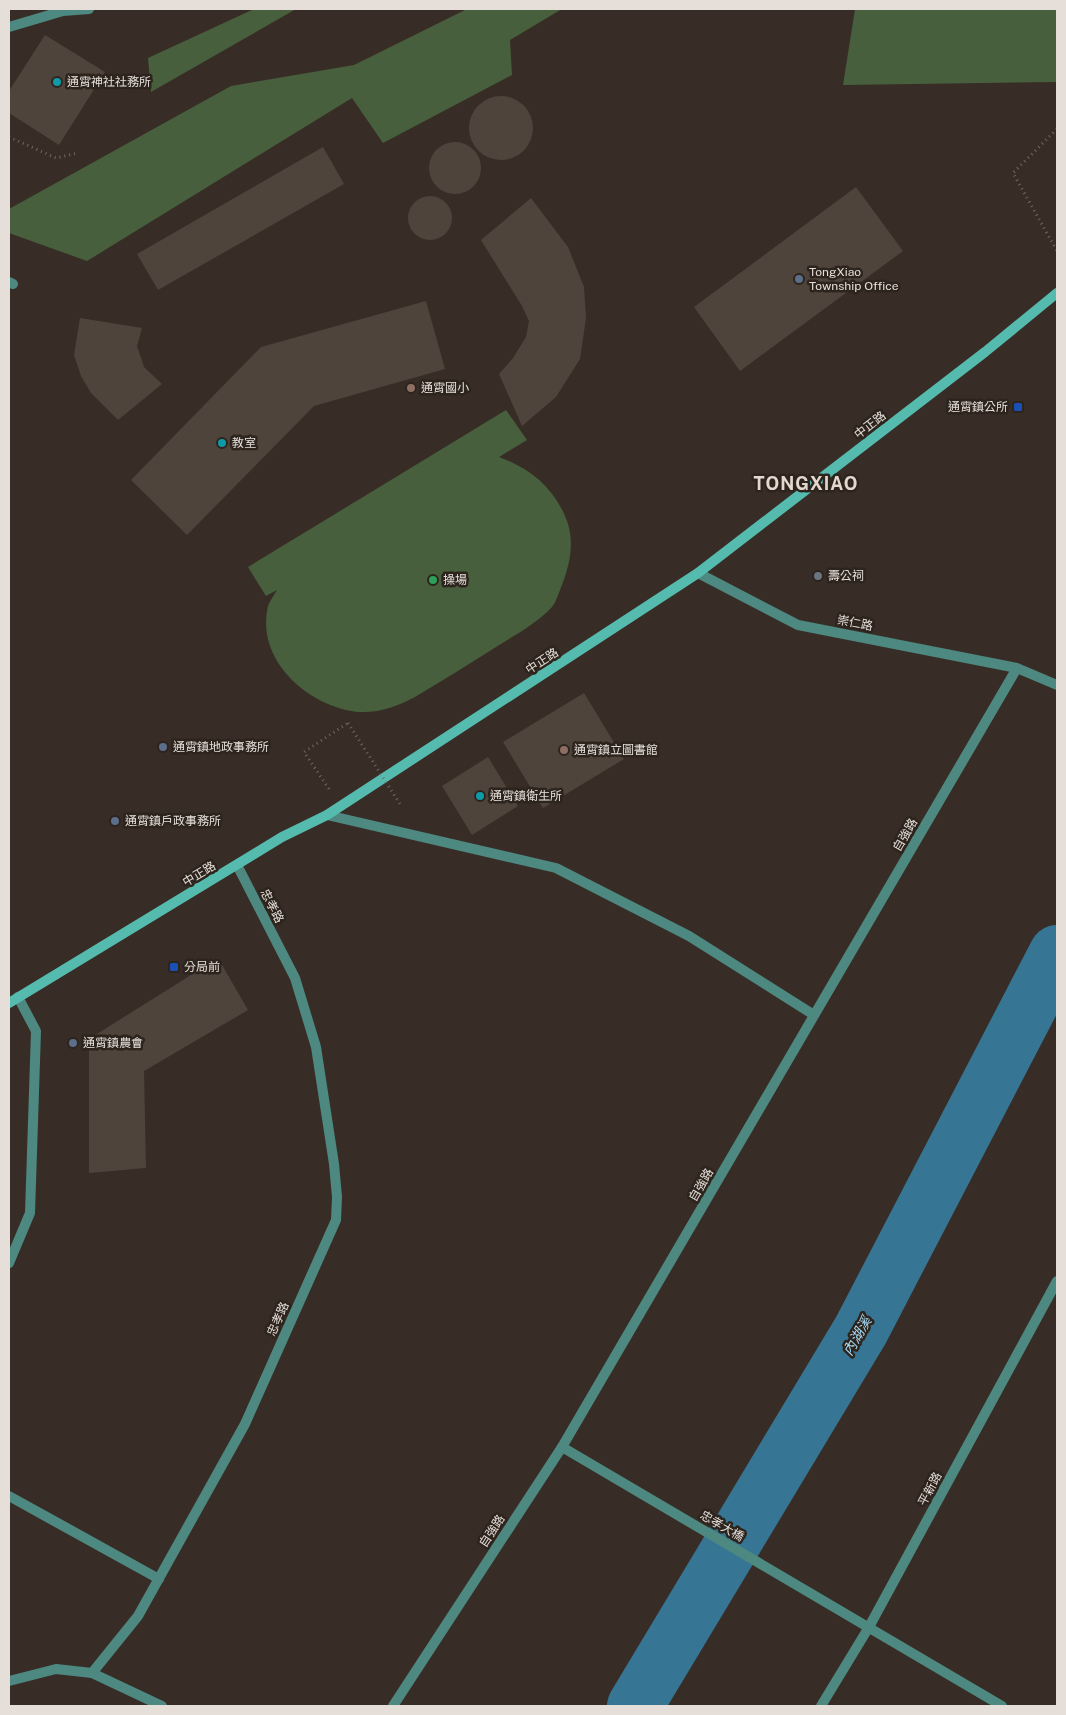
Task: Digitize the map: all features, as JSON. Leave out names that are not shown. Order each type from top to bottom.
[{"type":"main road","name":"中正路","points":[[9,1003],[282,837],[327,815],[698,573],[985,352],[1057,293]]},
{"type":"street","points":[[9,27],[63,11],[89,9]]},
{"type":"street","name":"崇仁路","points":[[698,573],[798,625],[1017,668],[1057,685]]},
{"type":"street","name":"自強路","points":[[393,1706],[562,1447],[1017,668]]},
{"type":"street","points":[[327,815],[556,868],[689,936],[814,1016]]},
{"type":"street","name":"忠孝路","points":[[92,1673],[138,1616],[245,1424],[336,1220],[337,1197],[334,1164],[316,1047],[295,978],[237,865]]},
{"type":"street","points":[[9,1264],[30,1213],[36,1031],[18,997]]},
{"type":"street","name":"平新路","points":[[821,1706],[869,1628],[1057,1281]]},
{"type":"street","name":"忠孝大橋","points":[[562,1447],[1002,1706]]},
{"type":"street","points":[[9,1496],[159,1580]]},
{"type":"street","points":[[9,1680],[56,1669],[92,1673],[162,1706]]},
{"type":"path","points":[[1057,129],[1013,173],[1057,250]]},
{"type":"path","points":[[9,137],[56,158],[78,153]]},
{"type":"path","points":[[340,806],[304,752],[348,723],[400,804]]},
{"type":"green space","points":[[254,9],[296,9],[151,92],[148,58]]},
{"type":"green space","points":[[467,9],[562,9],[510,40],[512,75],[383,143],[352,98],[87,261],[9,233],[9,209],[231,86],[354,65]]},
{"type":"green space","points":[[855,9],[1057,9],[1057,82],[843,85]]},
{"type":"green space","points":[[506,410],[527,440],[499,457],[510,461],[538,479],[560,505],[568,525],[571,544],[569,562],[564,581],[553,605],[539,619],[518,634],[415,697],[395,706],[381,710],[360,712],[341,709],[305,691],[290,678],[278,663],[270,645],[266,626],[268,606],[277,590],[266,596],[248,567]]},
{"type":"building","name":"通霄神社社務所","points":[[45,35],[105,72],[59,145],[9,113],[9,91]]},
{"type":"building","points":[[501,96],[519,101],[524,105],[528,110],[533,128],[528,146],[524,151],[519,155],[501,160],[483,155],[478,151],[474,146],[469,128],[474,110],[478,105],[483,101]]},
{"type":"building","points":[[450,142],[460,142],[474,149],[481,163],[481,173],[474,187],[460,194],[450,194],[440,190],[433,183],[429,173],[429,163],[433,153],[440,146]]},
{"type":"building","points":[[323,147],[344,184],[158,290],[137,254]]},
{"type":"building","name":"TongXiao Township Office","points":[[856,187],[903,251],[740,371],[694,307]]},
{"type":"building","points":[[434,196],[446,202],[451,210],[451,226],[446,234],[438,239],[426,240],[414,234],[409,226],[408,214],[414,202],[422,197]]},
{"type":"building","points":[[531,198],[568,247],[584,287],[586,318],[580,359],[556,397],[522,426],[499,374],[513,358],[526,337],[529,321],[522,306],[481,240]]},
{"type":"building","name":"教室","points":[[426,301],[445,369],[314,406],[187,535],[131,480],[261,347]]},
{"type":"building","points":[[80,318],[142,328],[137,346],[144,367],[162,384],[118,420],[91,393],[81,376],[74,355]]},
{"type":"building","name":"通霄鎮立圖書館","points":[[584,693],[624,759],[543,808],[503,742]]},
{"type":"building","name":"通霄鎮衛生所","points":[[488,757],[518,806],[472,835],[442,786]]},
{"type":"building","points":[[218,958],[248,1010],[144,1071],[146,1168],[89,1173],[89,1039]]},
{"type":"waterway","name":"內湖溪","points":[[635,1706],[861,1330],[1057,953]]},
{"type":"place","name":"通霄神社社務所","points":[[57,82]]},
{"type":"place","name":"TongXiao Township Office","points":[[799,279]]},
{"type":"place","name":"通霄國小","points":[[411,388]]},
{"type":"place","name":"通霄鎮公所","points":[[1018,407]]},
{"type":"place","name":"教室","points":[[222,443]]},
{"type":"place","name":"壽公祠","points":[[818,576]]},
{"type":"place","name":"操場","points":[[433,580]]},
{"type":"place","name":"通霄鎮地政事務所","points":[[163,747]]},
{"type":"place","name":"通霄鎮立圖書館","points":[[564,750]]},
{"type":"place","name":"通霄鎮衛生所","points":[[480,796]]},
{"type":"place","name":"通霄鎮戶政事務所","points":[[115,821]]},
{"type":"place","name":"分局前","points":[[174,967]]},
{"type":"place","name":"通霄鎮農會","points":[[73,1043]]},
{"type":"district","name":"TONGXIAO","points":[[806,484]]}]
